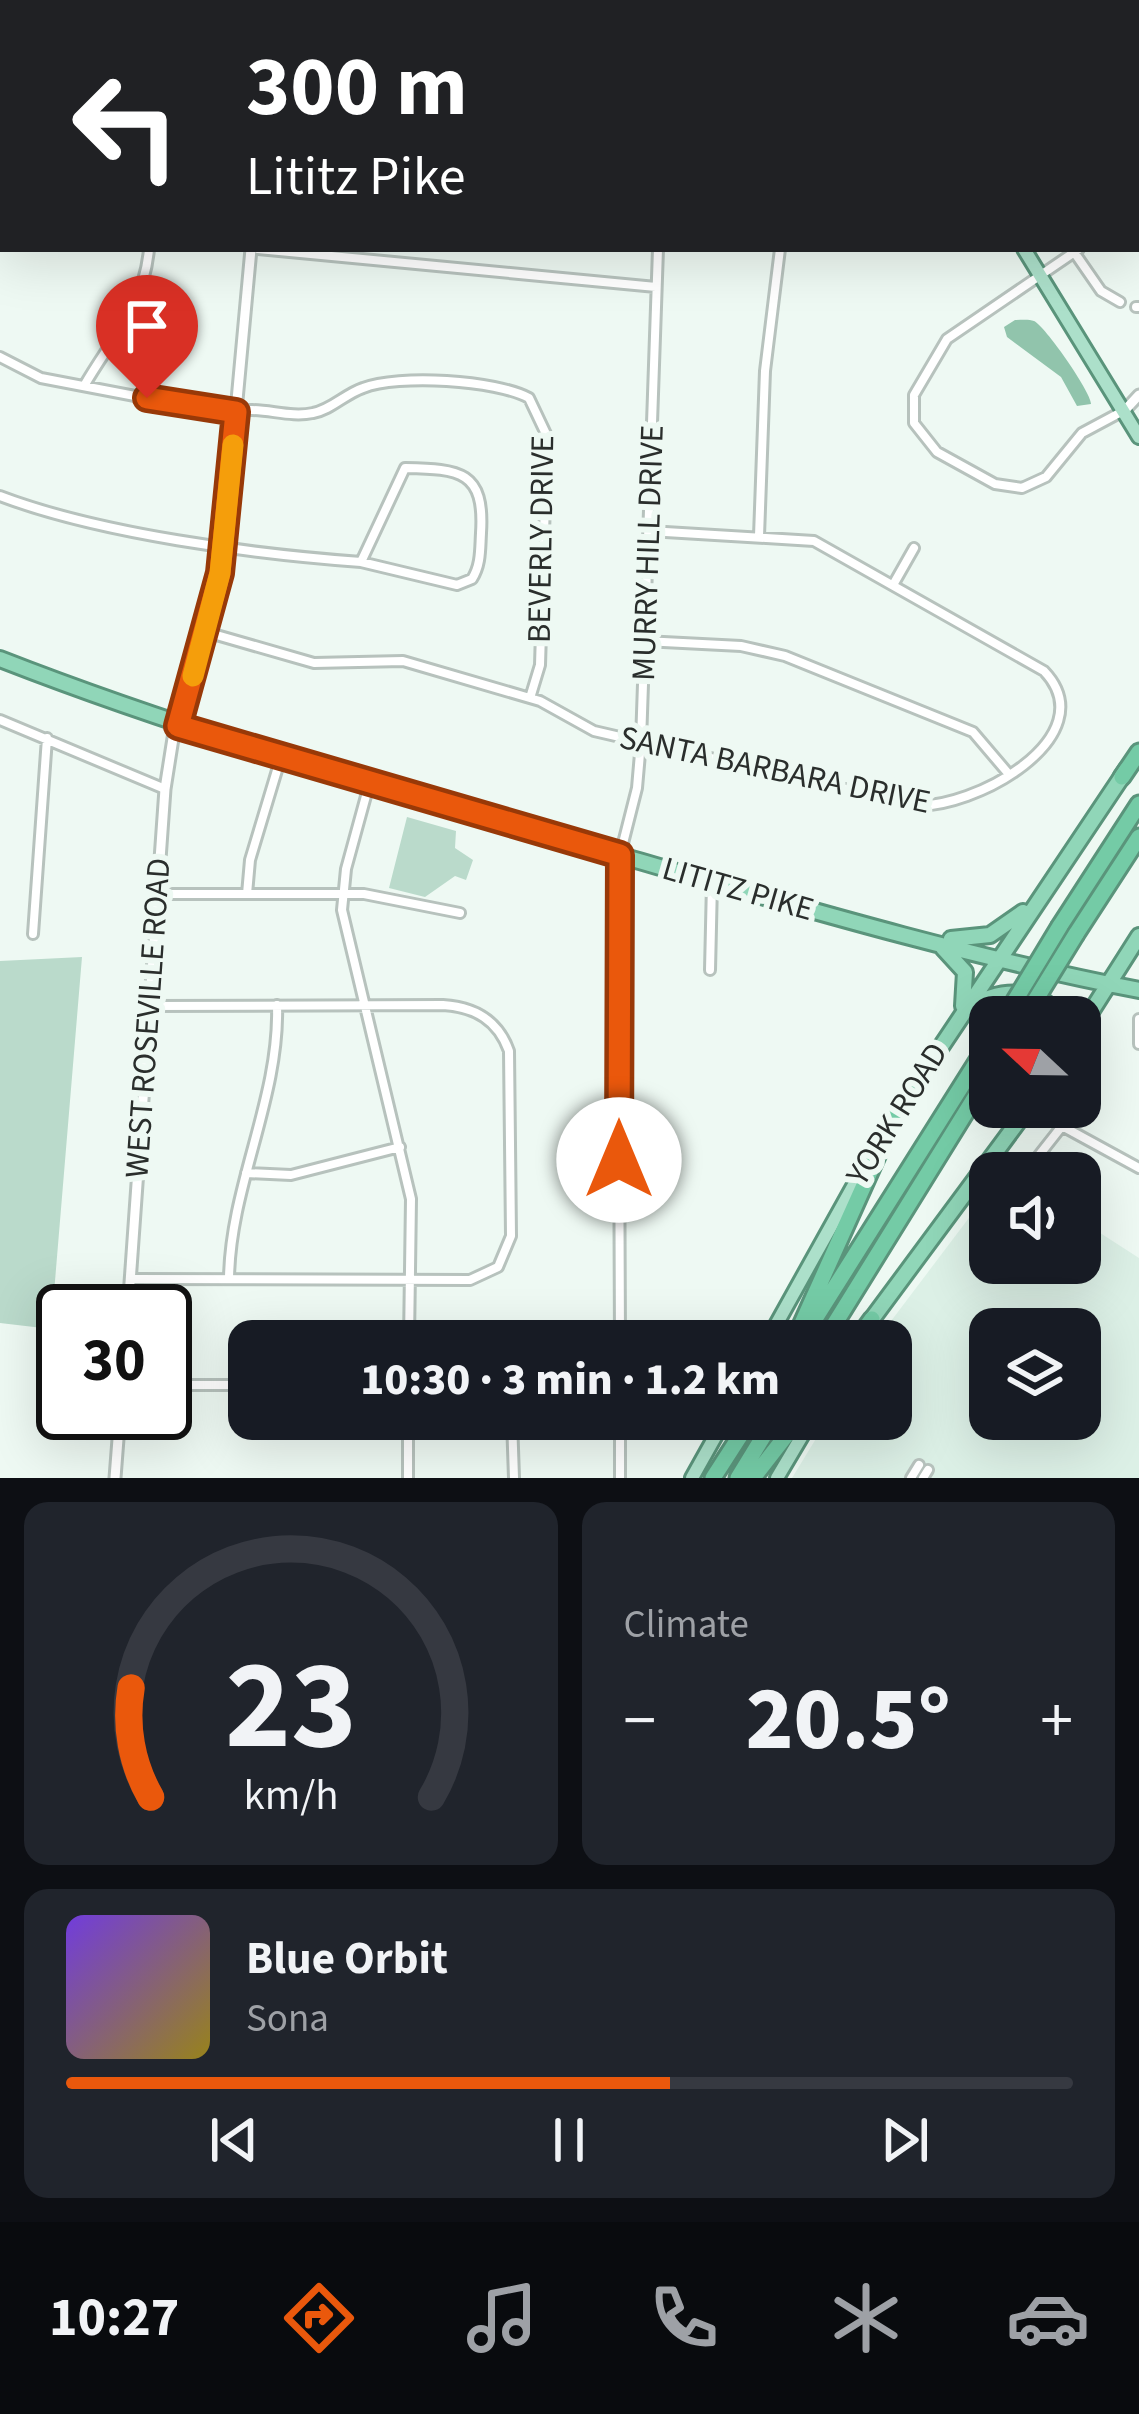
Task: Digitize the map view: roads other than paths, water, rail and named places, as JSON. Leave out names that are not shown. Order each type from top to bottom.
[{"type":"highway","name":"LITITZ PIKE","points":[[0,659],[178,726],[280,757],[712,882],[1134,989]]},
{"type":"highway","points":[[1122,777],[1139,750]]},
{"type":"highway","name":"YORK ROAD","points":[[896,1114],[1122,777]]},
{"type":"highway","points":[[1035,996],[1139,804]]},
{"type":"highway","points":[[1020,996],[1139,837]]},
{"type":"highway","points":[[928,939],[990,935],[1014,920],[1043,891]]},
{"type":"highway","points":[[1101,996],[1139,936]]},
{"type":"highway","points":[[928,939],[951,953],[965,973],[965,999],[956,1021]]},
{"type":"highway","points":[[1101,1011],[1134,989]]},
{"type":"highway","points":[[956,1021],[969,1009]]},
{"type":"highway","points":[[811,1320],[969,1074]]},
{"type":"highway","points":[[837,1320],[969,1107]]},
{"type":"highway","points":[[806,1320],[896,1114]]},
{"type":"highway","points":[[872,1318],[1013,1128]]},
{"type":"highway","points":[[713,1478],[737,1440]]},
{"type":"highway","points":[[738,1478],[761,1440]]},
{"type":"highway","points":[[753,1478],[783,1440]]},
{"type":"main road","points":[[1026,252],[1139,437]]},
{"type":"main road","points":[[1126,410],[1139,422]]},
{"type":"main road","name":"YORK ROAD","points":[[779,1320],[896,1114]]},
{"type":"main road","points":[[692,1478],[713,1440]]},
{"type":"main road","points":[[777,1478],[800,1440]]},
{"type":"street","points":[[84,386],[129,320],[142,290],[148,252]]},
{"type":"street","name":"WEST ROSEVILLE ROAD","points":[[130,1284],[165,789],[224,547],[255,252]]},
{"type":"street","points":[[287,252],[656,287]]},
{"type":"street","name":"MURRY HILL DRIVE","points":[[620,1320],[620,855],[637,788],[641,742],[658,252]]},
{"type":"street","points":[[759,536],[763,394],[780,252]]},
{"type":"street","points":[[1074,252],[947,339],[914,394],[912,412],[918,434],[932,448],[985,479],[1022,488],[1046,477],[1082,433],[1126,410],[1139,395]]},
{"type":"street","points":[[1077,252],[1101,291],[1120,302]]},
{"type":"street","points":[[2,363],[84,386],[236,412]]},
{"type":"street","name":"BEVERLY DRIVE","points":[[236,412],[313,413],[359,389],[393,380],[490,386],[529,398],[544,421],[547,436],[540,665],[530,698]]},
{"type":"street","points":[[0,496],[44,510],[224,547],[361,562],[457,585],[472,579],[478,566],[483,501],[478,490],[459,472],[405,468],[361,562]]},
{"type":"street","name":"SANTA BARBARA DRIVE","points":[[206,632],[322,664],[403,661],[530,698],[578,726],[929,807],[970,799],[1058,730],[1062,707],[1055,684],[1038,667],[814,541],[649,531]]},
{"type":"street","points":[[893,585],[914,548]]},
{"type":"street","points":[[644,641],[741,646],[785,656],[973,732],[1007,772]]},
{"type":"street","points":[[0,720],[165,789]]},
{"type":"street","points":[[33,934],[46,738]]},
{"type":"street","points":[[247,894],[250,860],[280,757]]},
{"type":"street","points":[[370,783],[343,893],[343,927],[400,1147],[413,1216],[410,1320]]},
{"type":"street","points":[[710,970],[712,882]]},
{"type":"street","points":[[156,894],[343,893],[460,914]]},
{"type":"street","points":[[229,1279],[246,1173],[276,1049],[278,1005]]},
{"type":"street","points":[[130,1279],[481,1277],[507,1253],[508,1051],[498,1030],[469,1008],[148,1006]]},
{"type":"street","points":[[1139,1018],[1139,1044]]},
{"type":"street","points":[[1042,1152],[1062,1126],[1139,1168]]},
{"type":"street","points":[[246,1173],[292,1175],[400,1147]]},
{"type":"street","points":[[192,1385],[228,1385]]},
{"type":"street","points":[[115,1478],[118,1440]]},
{"type":"street","points":[[408,1440],[408,1478]]},
{"type":"street","points":[[513,1440],[514,1478]]},
{"type":"street","points":[[620,1440],[620,1478]]},
{"type":"street","points":[[911,1478],[923,1471]]}]
